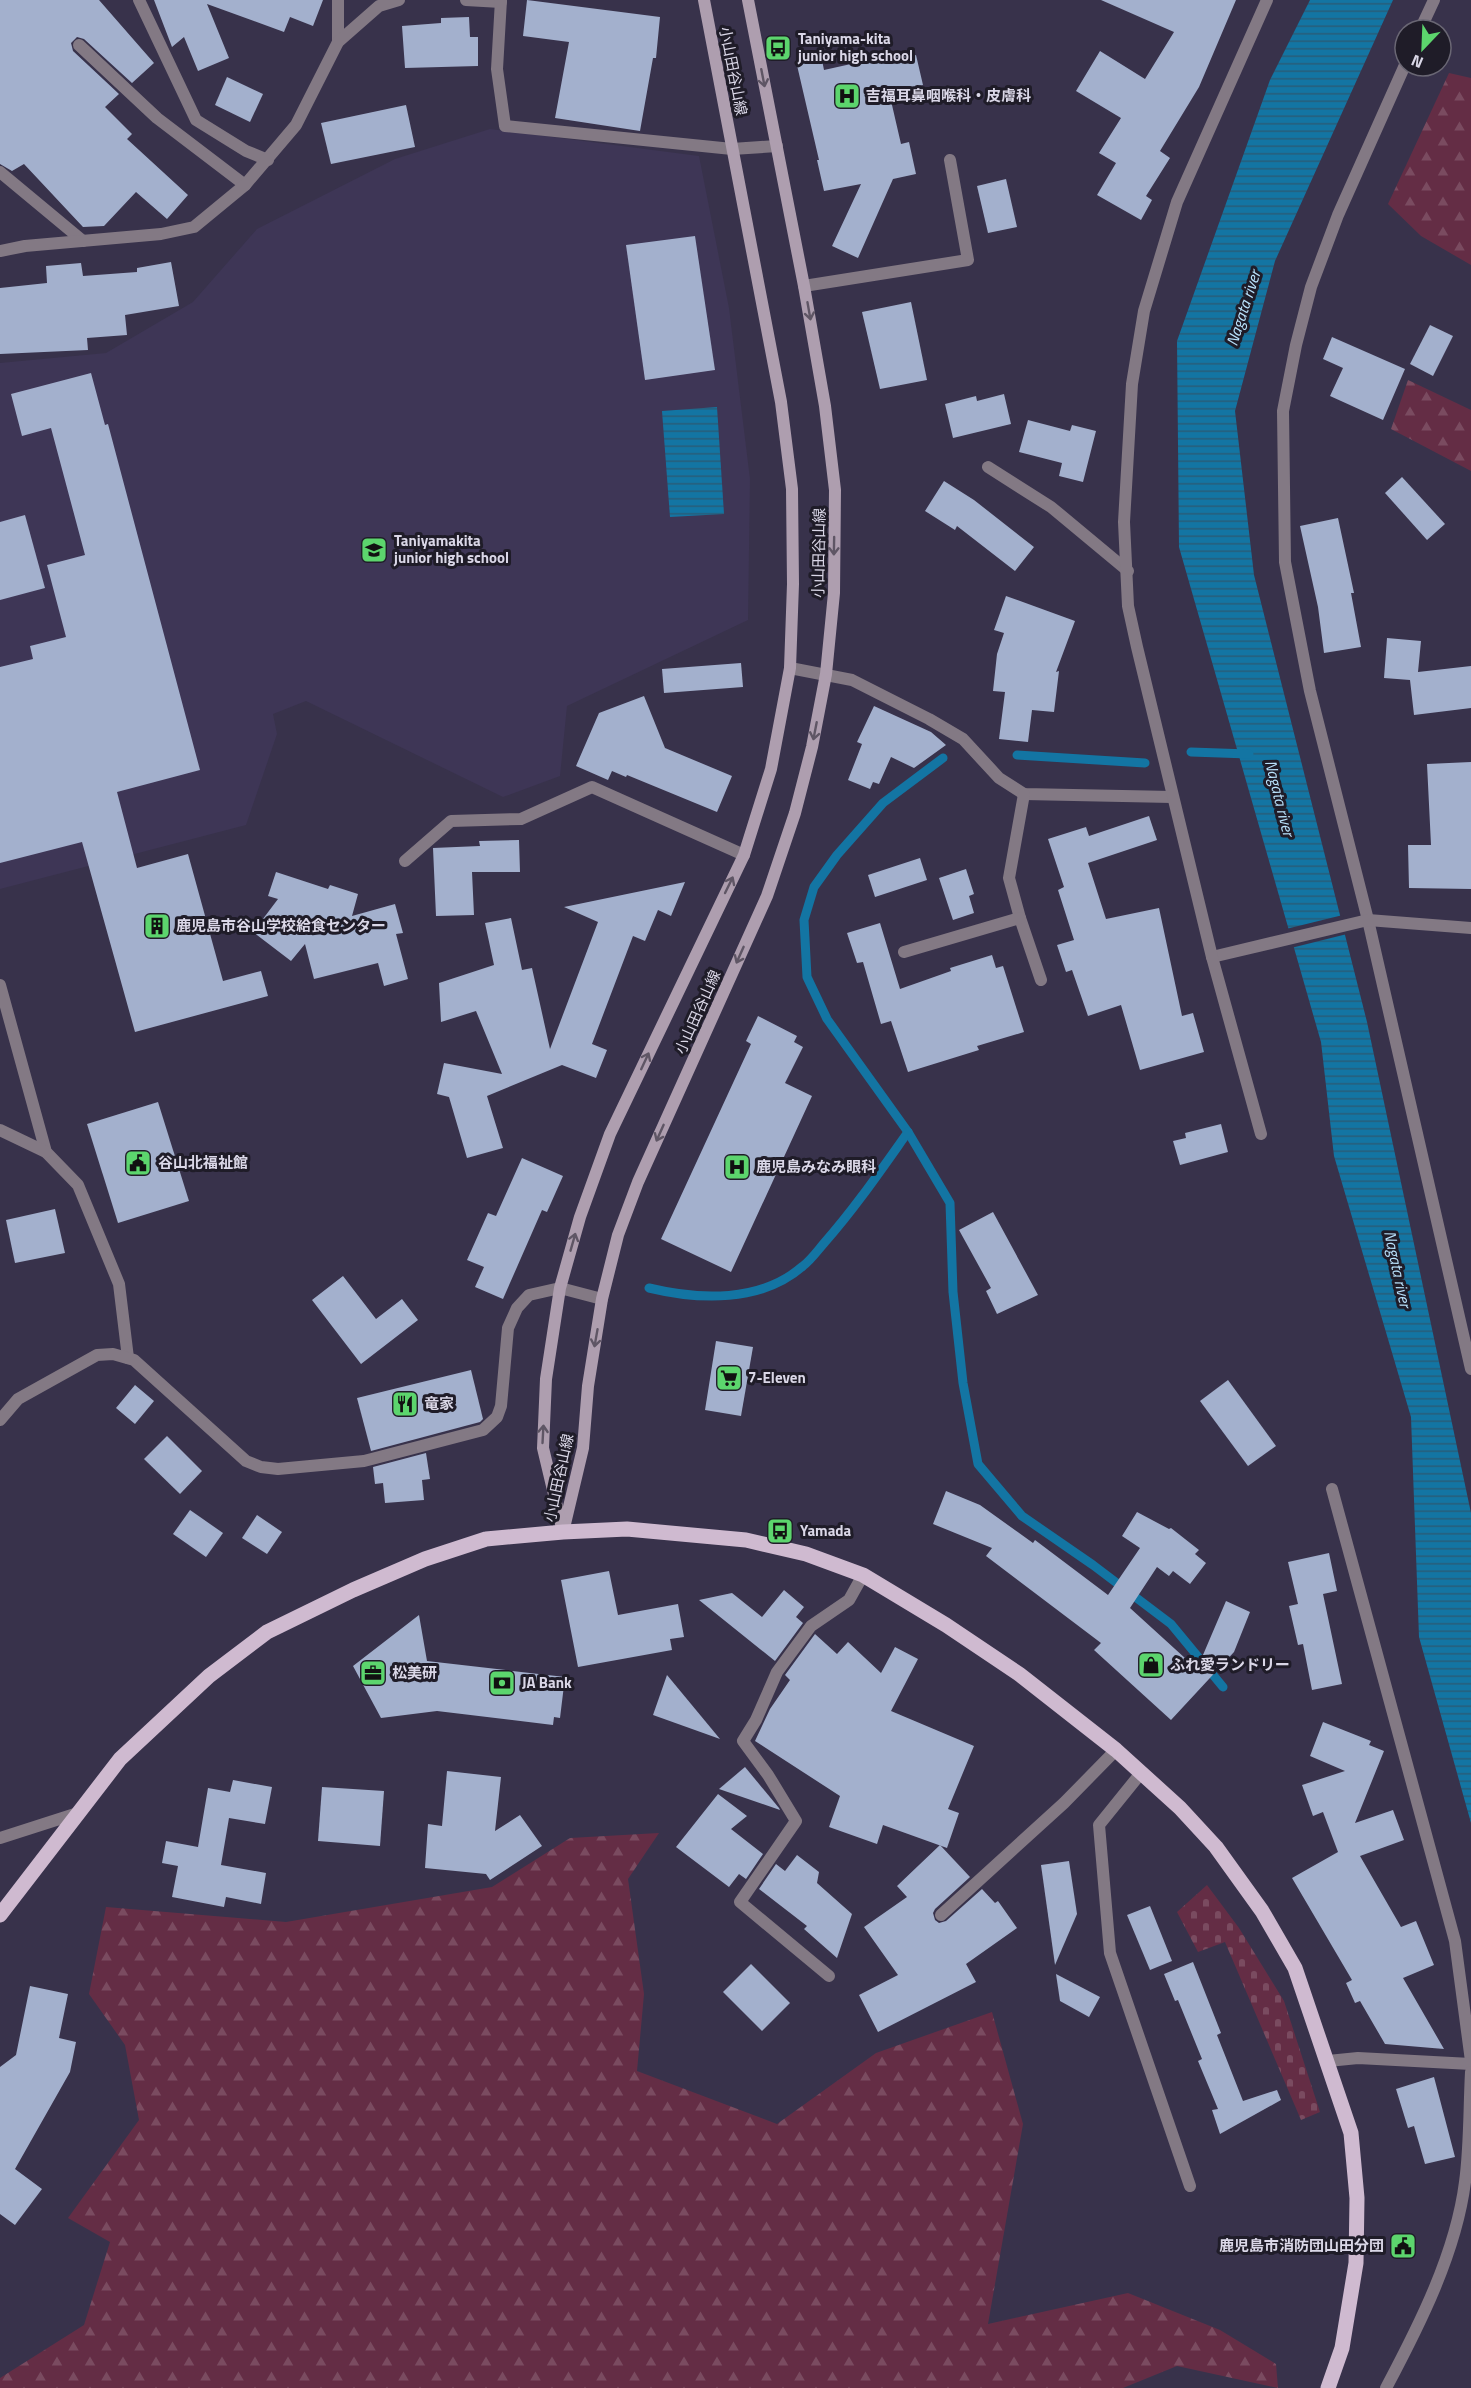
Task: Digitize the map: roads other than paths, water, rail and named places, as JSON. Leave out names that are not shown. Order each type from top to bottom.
[{"type":"main road","name":"小山田谷山線","points":[[563,1532],[543,1448],[546,1379],[560,1288],[580,1216],[610,1134],[744,855],[771,769],[790,668],[793,584],[792,489],[781,402],[704,0]]},
{"type":"main road","name":"小山田谷山線","points":[[563,1532],[583,1448],[588,1386],[602,1299],[618,1235],[638,1182],[767,896],[795,813],[812,747],[826,674],[834,593],[835,490],[825,405],[804,286],[748,0]]},
{"type":"main road","points":[[0,1915],[120,1759],[209,1676],[267,1632],[353,1590],[425,1559],[486,1539],[563,1532],[627,1529],[746,1540],[806,1554],[863,1575],[946,1625],[1019,1674],[1116,1750],[1180,1808],[1216,1847],[1262,1911],[1295,1968],[1351,2133],[1357,2198],[1356,2263],[1342,2348],[1328,2388]]},
{"type":"street","points":[[139,0],[196,120],[246,151],[268,160]]},
{"type":"street","points":[[338,0],[338,42]]},
{"type":"street","points":[[0,251],[161,234],[194,227],[245,185],[296,125],[338,42],[379,6],[399,0]]},
{"type":"street","points":[[466,0],[501,1],[497,69],[505,126],[732,149],[777,146]]},
{"type":"street","points":[[1261,1134],[1212,957],[1128,606],[1124,522],[1132,384],[1144,311],[1177,202],[1267,0]]},
{"type":"street","points":[[1426,18],[1434,0]]},
{"type":"street","points":[[79,45],[157,118],[245,185]]},
{"type":"street","points":[[1399,78],[1338,215],[1311,287],[1282,411],[1285,562],[1294,618],[1310,691],[1368,920],[1471,1370]]},
{"type":"street","points":[[804,286],[968,260],[950,160]]},
{"type":"street","points":[[0,172],[83,241]]},
{"type":"street","points":[[988,467],[1051,507],[1128,571]]},
{"type":"street","points":[[790,668],[852,680],[930,719],[963,739],[999,778],[1024,794],[1172,796]]},
{"type":"street","points":[[405,861],[452,821],[521,819],[592,787],[744,855]]},
{"type":"street","points":[[1024,794],[1009,878],[1041,980]]},
{"type":"street","points":[[904,952],[1020,918]]},
{"type":"street","points":[[1212,957],[1368,920],[1471,928]]},
{"type":"street","points":[[0,985],[46,1152]]},
{"type":"street","points":[[0,1130],[46,1152],[78,1185],[118,1284],[128,1358]]},
{"type":"street","points":[[0,1419],[18,1399],[97,1355],[113,1354],[128,1358],[144,1369],[235,1453],[253,1464],[278,1469],[364,1461],[483,1430],[497,1417],[501,1406],[508,1328],[517,1308],[529,1295],[560,1288],[602,1299]]},
{"type":"street","points":[[1328,2061],[1358,2058],[1471,2062],[1455,1941],[1332,1489]]},
{"type":"street","points":[[830,1976],[740,1902],[796,1821],[768,1775],[743,1741],[756,1720],[777,1672],[811,1626],[849,1600],[863,1575]]},
{"type":"street","points":[[941,1915],[1064,1803],[1116,1750]]},
{"type":"street","points":[[1141,1773],[1099,1825],[1110,1953],[1190,2186]]},
{"type":"street","points":[[0,1838],[78,1814]]},
{"type":"street","points":[[1386,2388],[1413,2337],[1442,2267],[1454,2230],[1465,2183],[1471,2072]]},
{"type":"water","name":"Nagata river","points":[[1310,0],[1393,0],[1275,261],[1235,411],[1254,575],[1367,1022],[1471,1513],[1471,1823],[1419,1637],[1411,1417],[1334,1156],[1321,1042],[1179,547],[1177,341],[1270,80]]},
{"type":"water","points":[[717,407],[724,514],[670,517],[662,411]]},
{"type":"waterway","points":[[1191,752],[1249,754]]},
{"type":"waterway","points":[[1017,755],[1145,763]]},
{"type":"waterway","points":[[943,758],[883,803],[837,855],[814,887],[804,920],[807,977],[827,1019],[908,1132],[950,1203],[953,1292],[963,1383],[978,1464],[1022,1516],[1093,1565],[1171,1624],[1223,1687]]},
{"type":"waterway","points":[[649,1288],[688,1295],[729,1295],[768,1287],[786,1278],[809,1261],[836,1229],[908,1132]]},
{"type":"place","name":"Taniyama-kita junior high school","points":[[778,48]]},
{"type":"place","name":"吉福耳鼻咽喉科・皮膚科","points":[[847,96]]},
{"type":"place","name":"Taniyamakita junior high school","points":[[374,550]]},
{"type":"place","name":"鹿児島市谷山学校給食センター","points":[[157,926]]},
{"type":"place","name":"谷山北福祉館","points":[[138,1163]]},
{"type":"place","name":"鹿児島みなみ眼科","points":[[737,1167]]},
{"type":"place","name":"7-Eleven","points":[[729,1378]]},
{"type":"place","name":"竜家","points":[[405,1404]]},
{"type":"place","name":"Yamada","points":[[780,1531]]},
{"type":"place","name":"ふれ愛ランドリー","points":[[1151,1665]]},
{"type":"place","name":"松美研","points":[[373,1673]]},
{"type":"place","name":"JA Bank","points":[[502,1683]]},
{"type":"place","name":"鹿児島市消防団山田分団","points":[[1403,2246]]}]
